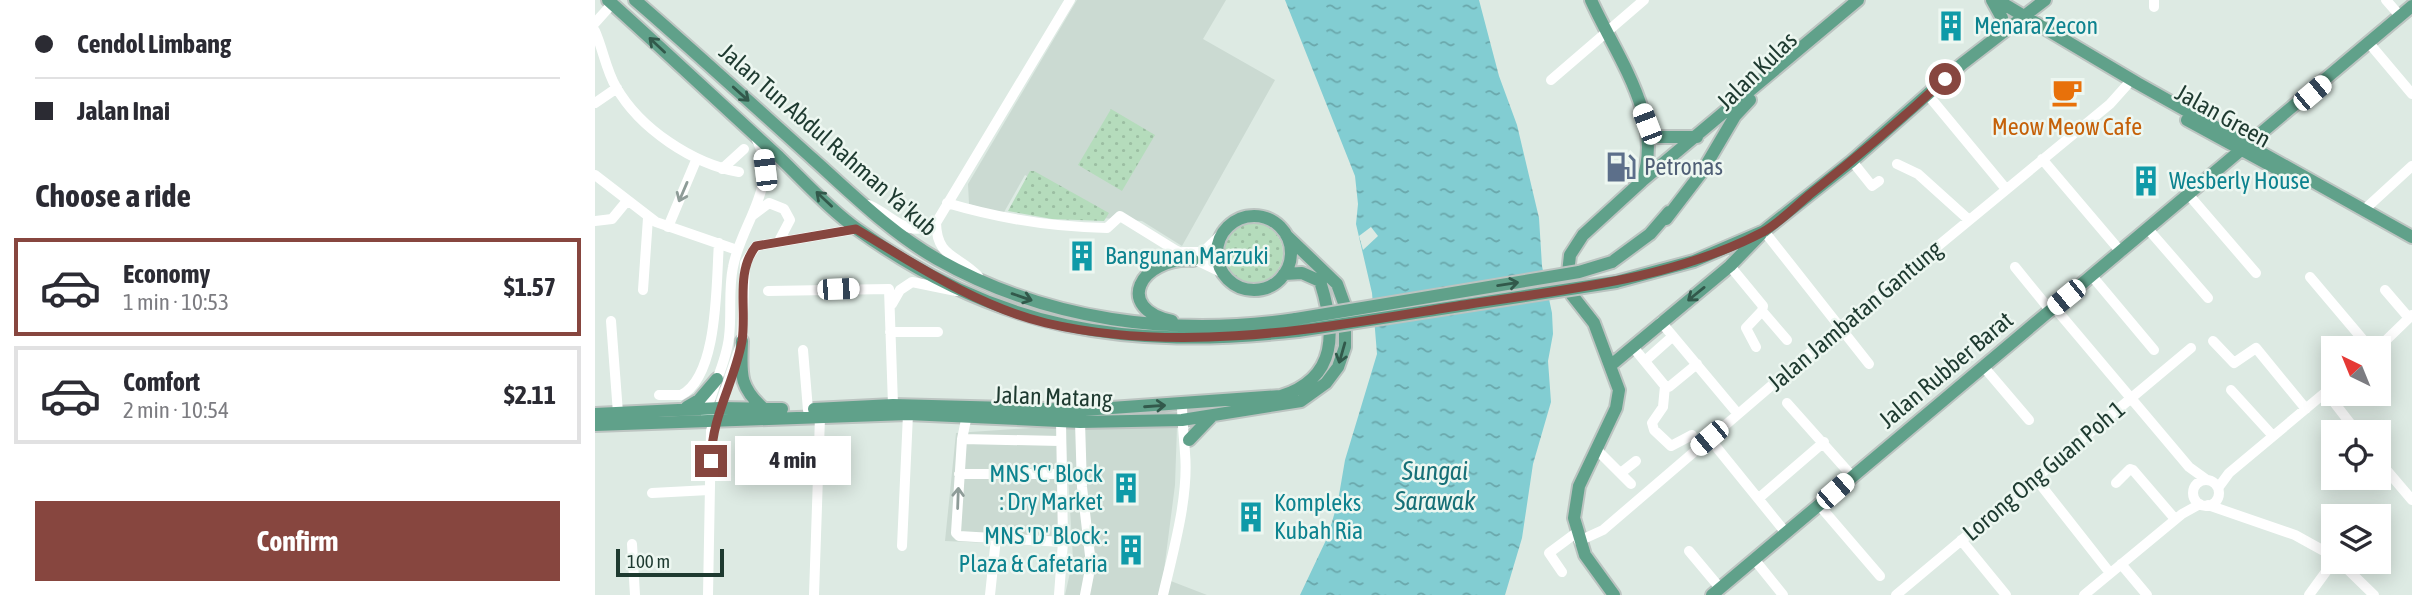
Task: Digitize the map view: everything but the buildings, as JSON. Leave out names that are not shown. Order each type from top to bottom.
[{"type":"main road","name":"Jalan Tun Abdul Rahman Ya'kub","points":[[635,0],[860,201],[935,258],[983,282],[1080,315],[1123,322],[1198,326],[1297,325]]},
{"type":"main road","points":[[1591,0],[1635,93],[1649,134],[1647,169],[1642,181]]},
{"type":"main road","name":"Jalan Kulas","points":[[1577,537],[1576,499],[1620,398],[1594,323],[1572,295],[1567,282],[1567,267],[1575,245],[1642,181],[1698,137],[1858,0]]},
{"type":"main road","name":"Jalan Kulas","points":[[1297,325],[1579,272],[1612,262],[1666,219],[1702,172],[1735,116],[1748,101],[1867,0]]},
{"type":"main road","points":[[1991,0],[2002,18],[2001,28],[1993,39]]},
{"type":"main road","name":"Jalan Green","points":[[1997,0],[2412,247]]},
{"type":"main road","points":[[1610,366],[1730,266],[1764,231],[1852,161],[1993,39],[2045,0]]},
{"type":"main road","name":"Jalan Tun Abdul Rahman Ya'kub","points":[[610,2],[856,229],[958,290],[1044,322],[1084,330],[1196,340],[1297,325]]},
{"type":"main road","name":"Jalan Rubber Barat","points":[[1716,592],[2412,6]]},
{"type":"main road","name":"Jalan Green","points":[[2013,25],[2039,32],[2127,85],[2364,209],[2412,237]]},
{"type":"main road","name":"Jalan Kulas","points":[[1666,219],[1713,139],[1742,97]]},
{"type":"main road","points":[[1649,134],[1658,137],[1698,137]]},
{"type":"main road","points":[[1186,432],[1212,416],[1301,401],[1333,376],[1345,347],[1345,306],[1337,284],[1271,220],[1251,217],[1232,223],[1221,235],[1216,254],[1223,273],[1233,283],[1252,290],[1273,284],[1284,274],[1290,254],[1286,235]]},
{"type":"main road","points":[[1297,325],[1616,282],[1694,261],[1764,231]]},
{"type":"main road","points":[[1193,260],[1166,261],[1148,272],[1140,288],[1140,300],[1152,314],[1198,326]]},
{"type":"main road","name":"Jalan Matang","points":[[595,425],[764,409],[808,410],[893,405],[1083,410],[1281,396],[1300,390],[1321,372],[1329,340],[1327,301],[1320,281],[1302,273],[1284,274]]},
{"type":"main road","points":[[742,341],[741,380],[746,391],[764,409]]},
{"type":"main road","points":[[676,409],[699,400],[717,379]]},
{"type":"main road","name":"Jalan Matang","points":[[595,414],[676,409],[820,417],[908,414],[1080,422],[1164,420],[1186,432]]},
{"type":"main road","points":[[1186,432],[1212,416]]},
{"type":"main road","points":[[1577,537],[1585,555],[1613,594]]},
{"type":"street","points":[[983,282],[941,248],[936,240],[936,223],[1070,0]]},
{"type":"street","points":[[1551,80],[1644,0]]},
{"type":"street","points":[[2386,0],[2400,16]]},
{"type":"street","points":[[595,23],[610,2]]},
{"type":"street","points":[[595,31],[617,88],[657,131],[697,158],[722,169],[739,172]]},
{"type":"street","points":[[2369,43],[2412,94]]},
{"type":"street","name":"Jalan Jambatan Gantung","points":[[1563,572],[1549,553],[1577,537],[1603,530],[1841,326],[2110,104],[2127,85]]},
{"type":"street","points":[[595,103],[617,88]]},
{"type":"street","points":[[1928,95],[2006,189]]},
{"type":"street","points":[[708,595],[712,413],[717,379],[729,337],[730,284],[737,250],[762,192],[765,170],[762,151],[753,133]]},
{"type":"street","points":[[722,169],[744,149]]},
{"type":"street","points":[[668,227],[697,158]]},
{"type":"street","points":[[2042,159],[2121,251]]},
{"type":"street","points":[[1852,161],[1872,186],[1879,181]]},
{"type":"street","points":[[1897,164],[1918,174],[1969,220]]},
{"type":"street","points":[[2364,209],[2412,166]]},
{"type":"street","points":[[595,175],[648,218],[737,250]]},
{"type":"street","points":[[2188,194],[2256,274]]},
{"type":"street","points":[[860,201],[913,230],[925,229],[936,223]]},
{"type":"street","points":[[595,221],[612,219],[626,202]]},
{"type":"street","points":[[947,203],[997,218],[1055,227],[1107,228],[1119,216],[1193,260],[1223,273]]},
{"type":"street","points":[[753,215],[769,204],[784,209],[790,220],[781,239]]},
{"type":"street","points":[[642,290],[648,218]]},
{"type":"street","points":[[712,413],[742,341],[745,263],[756,246],[781,239],[856,229]]},
{"type":"street","points":[[2148,229],[2209,298]]},
{"type":"street","points":[[1764,231],[1869,364]]},
{"type":"street","points":[[1175,250],[1203,252],[1221,235]]},
{"type":"street","points":[[659,395],[681,395],[699,378],[709,351],[719,243]]},
{"type":"street","points":[[1730,266],[1763,306],[1762,311],[1746,328],[1756,347]]},
{"type":"street","points":[[2015,267],[2189,467],[2213,487],[2226,510]]},
{"type":"street","points":[[2092,276],[2154,350]]},
{"type":"street","points":[[2310,278],[2360,336]]},
{"type":"street","points":[[890,311],[900,290],[912,282],[923,282],[953,292],[958,290]]},
{"type":"street","points":[[768,292],[885,288],[890,292],[893,405]]},
{"type":"street","points":[[2385,290],[2411,319],[2391,336]]},
{"type":"street","points":[[1762,311],[1787,340]]},
{"type":"street","points":[[611,321],[618,413]]},
{"type":"street","points":[[1661,322],[1738,414]]},
{"type":"street","points":[[890,332],[938,332]]},
{"type":"street","points":[[1646,360],[1673,336]]},
{"type":"street","points":[[2213,341],[2234,363],[2256,348],[2306,409]]},
{"type":"street","points":[[1633,346],[1665,386],[1663,407],[1653,422],[1654,430],[1671,446],[1692,435]]},
{"type":"street","name":"Lorong Ong Guan Poh 1","points":[[1896,595],[2191,348]]},
{"type":"street","points":[[803,350],[808,410]]},
{"type":"street","points":[[1665,386],[1669,387],[1697,364]]},
{"type":"street","points":[[1983,366],[2029,420]]},
{"type":"street","points":[[2231,390],[2273,436]]},
{"type":"street","points":[[2204,505],[2213,487],[2321,396]]},
{"type":"street","points":[[1787,403],[1852,476]]},
{"type":"street","points":[[1163,595],[1179,526],[1186,404]]},
{"type":"street","points":[[902,546],[908,414]]},
{"type":"street","points":[[967,415],[959,474],[958,536],[1063,542]]},
{"type":"street","points":[[814,595],[820,417]]},
{"type":"street","points":[[1059,595],[1063,542],[1061,421]]},
{"type":"street","points":[[1080,422],[1082,487],[1091,564],[1085,595]]},
{"type":"street","points":[[1709,438],[1786,533]]},
{"type":"street","points":[[962,439],[1060,441]]},
{"type":"street","points":[[1759,498],[1824,442]]},
{"type":"street","points":[[1596,449],[1622,472],[1631,484]]},
{"type":"street","points":[[1622,472],[1636,461]]},
{"type":"street","points":[[2189,467],[2194,492],[2204,505]]},
{"type":"street","points":[[2116,483],[2133,470],[2178,517]]},
{"type":"street","points":[[959,474],[1061,474]]},
{"type":"street","points":[[2391,475],[2412,500]]},
{"type":"street","points":[[2036,479],[2110,573]]},
{"type":"street","points":[[2178,517],[2200,482],[2213,487]]},
{"type":"street","points":[[652,494],[709,490]]},
{"type":"street","points":[[1819,505],[1880,576]]},
{"type":"street","points":[[2084,595],[2178,517],[2204,505],[2226,510],[2295,535],[2321,549]]},
{"type":"street","points":[[990,595],[996,538]]},
{"type":"street","points":[[1961,540],[2006,595]]},
{"type":"street","points":[[632,544],[635,595]]},
{"type":"street","points":[[1689,551],[1716,592]]},
{"type":"street","points":[[1754,559],[1783,595]]},
{"type":"street","points":[[2121,564],[2147,595]]},
{"type":"street","points":[[2309,595],[2324,574]]},
{"type":"street","points":[[2352,574],[2374,595]]},
{"type":"shaded area","points":[[1077,0],[1226,0],[1203,39],[1275,80],[1182,246],[1142,221],[1102,218],[1025,175],[1003,214],[969,204],[968,184]]},
{"type":"shaded area","points":[[1059,426],[1061,546],[945,541],[956,433]]},
{"type":"shaded area","points":[[1065,426],[1177,426],[1175,485],[1163,578],[1207,595],[1065,595],[1073,559]]},
{"type":"green space","points":[[1111,109],[1155,135],[1122,191],[1078,165]]},
{"type":"green space","points":[[1030,171],[1109,213],[1104,221],[1052,219],[1008,211]]},
{"type":"green space","points":[[1253,223],[1270,228],[1278,236],[1283,253],[1278,270],[1270,278],[1253,283],[1236,278],[1228,270],[1223,253],[1228,236],[1236,228]]},
{"type":"water","name":"Sungai Sarawak","points":[[1285,0],[1479,0],[1499,76],[1517,125],[1539,218],[1542,266],[1552,313],[1553,334],[1548,361],[1551,402],[1533,464],[1522,538],[1505,595],[1300,595],[1328,536],[1338,501],[1345,460],[1377,354],[1372,293],[1356,224],[1358,204],[1355,176]]},
{"type":"pier","points":[[1371,227],[1378,236],[1363,250],[1359,236]]},
{"type":"place","name":"Menara Zecon","points":[[1951,26]]},
{"type":"place","name":"Meow Meow Cafe","points":[[2067,92]]},
{"type":"place","name":"Petronas","points":[[1621,167]]},
{"type":"place","name":"Wesberly House","points":[[2146,181]]},
{"type":"place","name":"Bangunan Marzuki","points":[[1082,256]]},
{"type":"place","name":"MNS 'C' Block : Dry Market","points":[[1126,488]]},
{"type":"place","name":"Kompleks Kubah Ria","points":[[1251,517]]},
{"type":"place","name":"MNS 'D' Block : Plaza & Cafetaria","points":[[1131,550]]},
{"type":"route","points":[[711,461],[711,431],[742,341],[745,263],[756,246],[781,239],[856,229],[958,290],[1044,322],[1084,330],[1196,340],[1298,331],[1616,282],[1694,261],[1764,231],[1852,161],[1945,79]]}]
